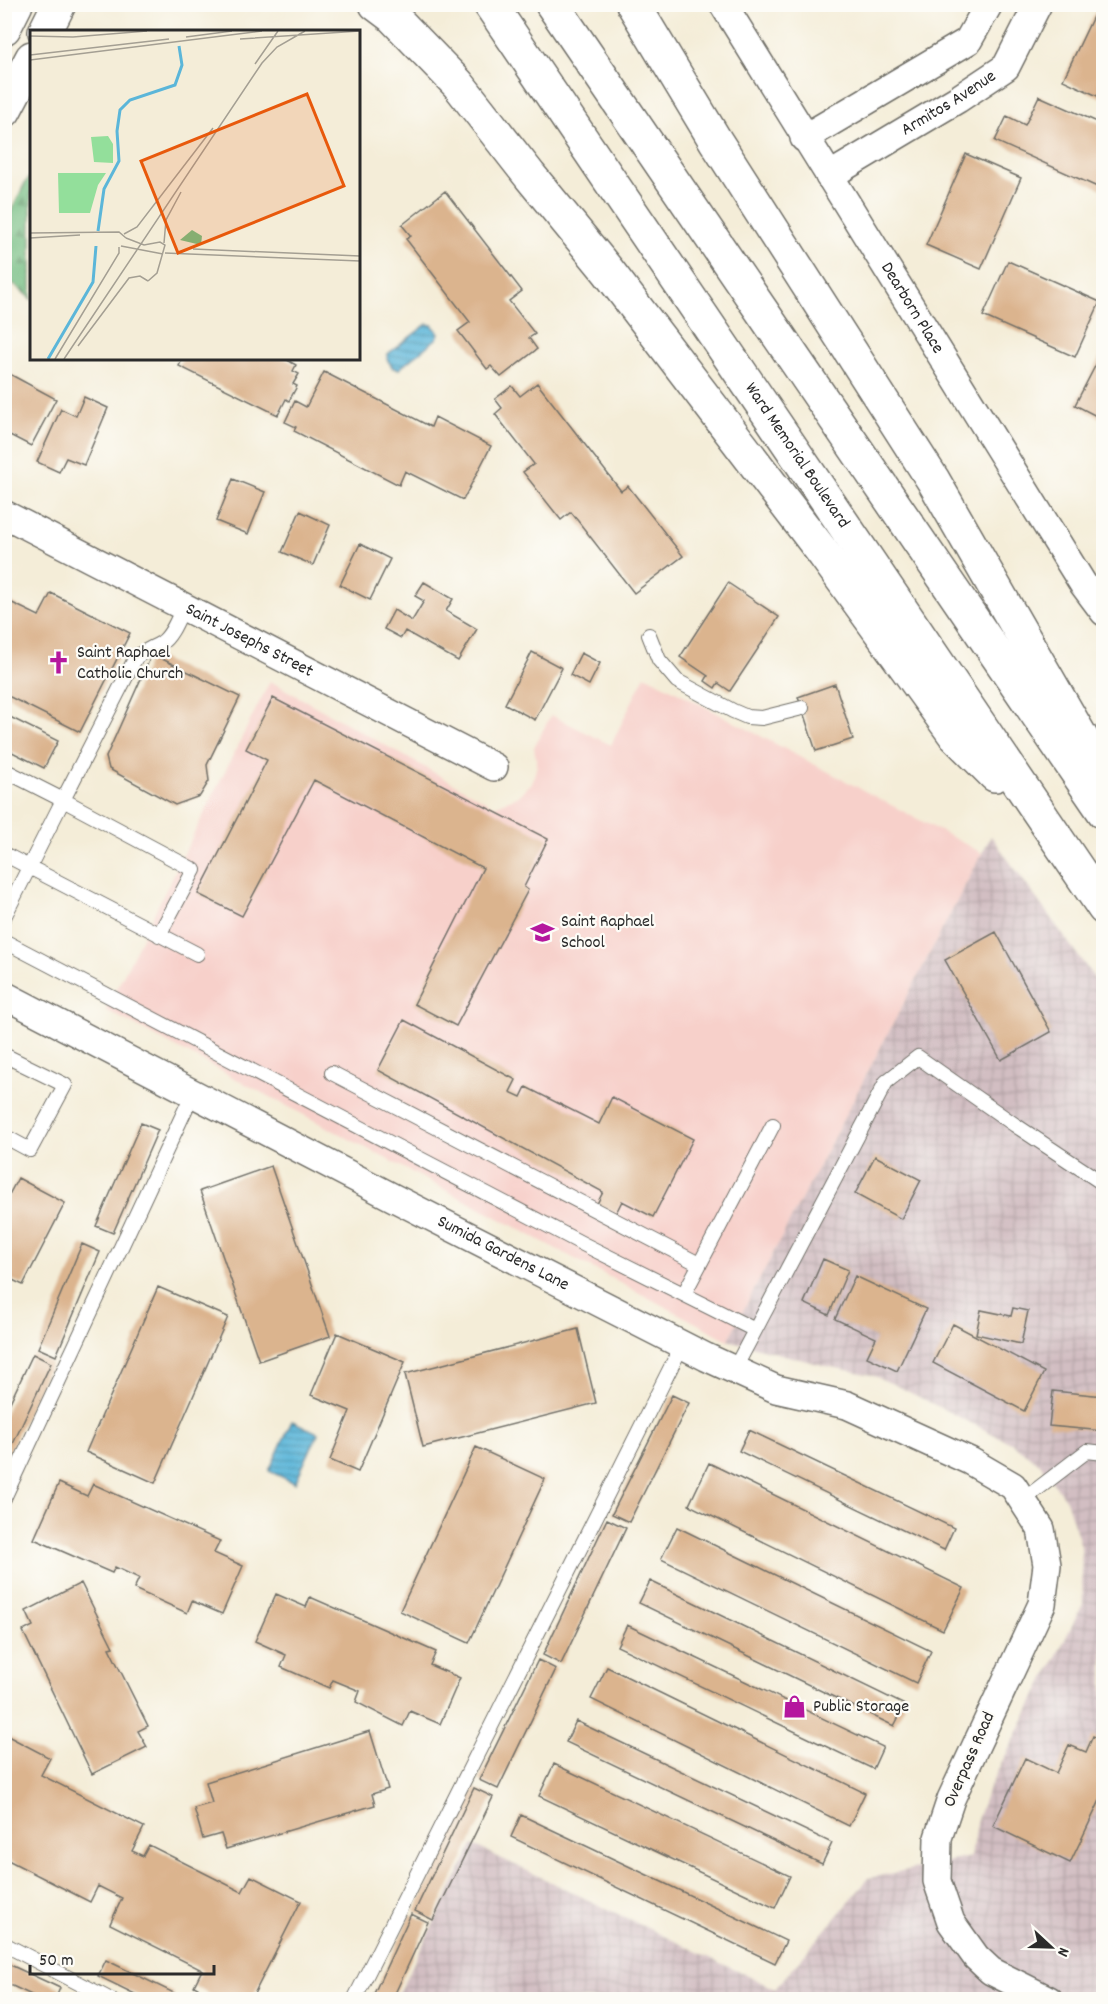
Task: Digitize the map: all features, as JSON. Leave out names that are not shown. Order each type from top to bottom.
[{"type":"main road","points":[[4,28],[16,4]]},
{"type":"main road","points":[[46,30],[59,4]]},
{"type":"main road","points":[[376,4],[392,16],[458,84],[608,271],[824,554],[955,735],[1049,829]]},
{"type":"main road","name":"Ward Memorial Boulevard","points":[[490,4],[1104,908]]},
{"type":"main road","points":[[552,4],[1104,812]]},
{"type":"main road","points":[[633,4],[715,140],[933,480],[1104,779]]},
{"type":"main road","points":[[4,111],[30,62]]},
{"type":"street","name":"Dearborn Place","points":[[723,4],[804,138],[1093,577],[1104,612]]},
{"type":"street","points":[[804,138],[968,41],[989,4]]},
{"type":"street","name":"Armitos Avenue","points":[[829,176],[958,99],[1006,67],[1038,4]]},
{"type":"street","name":"Saint Josephs Street","points":[[4,514],[494,767]]},
{"type":"street","name":"Sumida Gardens Lane","points":[[4,994],[682,1345],[776,1389],[847,1405],[961,1457],[1018,1493]]},
{"type":"street","name":"Overpass Road","points":[[1018,1493],[1041,1529],[1043,1538],[1047,1565],[1042,1604],[951,1799],[938,1838],[938,1881],[951,1922],[976,1957],[991,1971],[1049,2000]]},
{"type":"lane","points":[[4,917],[136,657],[161,643],[168,636],[184,606]]},
{"type":"lane","points":[[648,635],[659,660],[677,681],[733,711],[747,717],[762,718],[802,708]]},
{"type":"lane","points":[[4,770],[194,870],[159,935]]},
{"type":"lane","points":[[4,854],[197,954]]},
{"type":"lane","points":[[4,941],[583,1244],[755,1330]]},
{"type":"lane","points":[[4,1055],[65,1085],[30,1150],[4,1136]]},
{"type":"lane","points":[[734,1370],[886,1082],[918,1057],[1104,1184]]},
{"type":"lane","points":[[332,1073],[699,1264]]},
{"type":"lane","points":[[5,1498],[193,1093]]},
{"type":"lane","points":[[684,1294],[773,1125]]},
{"type":"lane","points":[[354,2000],[682,1345]]},
{"type":"lane","points":[[1018,1493],[1087,1451],[1104,1453]]},
{"type":"lane","points":[[4,1944],[111,2000]]},
{"type":"shaded area","name":"Saint Raphael School","points":[[645,675],[982,853],[728,1340],[106,1010],[270,681],[494,806],[517,797],[532,783],[537,765],[534,747],[551,715],[611,745]]},
{"type":"shaded area","points":[[991,836],[1103,990],[1103,1999],[395,2000],[473,1845],[775,1989],[869,1878],[971,1857],[976,1823],[986,1794],[1083,1604],[1081,1546],[1066,1500],[1040,1464],[1011,1443],[893,1384],[872,1375],[826,1366],[728,1340]]},
{"type":"green space","points":[[30,177],[30,298],[4,279],[5,225]]},
{"type":"water","points":[[427,324],[432,325],[439,333],[437,338],[399,369],[393,368],[387,359],[388,354]]},
{"type":"water","points":[[292,1421],[318,1433],[295,1483],[269,1471]]},
{"type":"building","points":[[1099,4],[1104,4],[1104,99],[1063,80]]},
{"type":"building","points":[[1039,96],[1104,125],[1104,190],[995,141],[1007,116],[1025,125]]},
{"type":"building","points":[[966,154],[1021,178],[981,269],[926,245]]},
{"type":"building","points":[[445,191],[522,291],[509,301],[535,334],[529,338],[537,349],[501,377],[491,366],[487,369],[458,331],[470,322],[406,239],[411,236],[402,225]]},
{"type":"building","points":[[1008,261],[1100,302],[1075,357],[983,316]]},
{"type":"building","points":[[1104,349],[1104,420],[1075,405]]},
{"type":"building","points":[[182,360],[287,360],[296,365],[293,371],[299,374],[293,384],[297,386],[289,401],[286,399],[278,415],[179,366]]},
{"type":"building","points":[[4,371],[56,399],[31,446],[4,432]]},
{"type":"building","points":[[324,372],[431,427],[435,417],[491,446],[463,500],[405,471],[399,485],[294,431],[296,427],[285,422],[295,401],[306,407]]},
{"type":"building","points":[[537,383],[621,491],[628,486],[683,556],[634,593],[571,512],[561,520],[523,472],[534,464],[495,414],[502,408],[495,399],[512,386],[520,396]]},
{"type":"building","points":[[84,397],[108,408],[84,465],[66,458],[59,472],[37,462],[61,409],[76,416]]},
{"type":"building","points":[[233,479],[265,492],[248,534],[216,521]]},
{"type":"building","points":[[300,511],[330,525],[313,565],[282,552]]},
{"type":"building","points":[[360,544],[390,559],[370,600],[340,585]]},
{"type":"building","points":[[424,582],[453,599],[446,611],[477,629],[458,661],[405,631],[401,638],[384,629],[394,610],[412,621],[424,601],[415,596]]},
{"type":"building","points":[[728,583],[779,617],[730,691],[718,683],[715,688],[705,681],[708,676],[680,657]]},
{"type":"building","name":"Saint Raphael Catholic Church","points":[[51,593],[130,633],[80,732],[4,694],[4,599],[39,616]]},
{"type":"building","points":[[532,652],[562,668],[535,720],[505,704]]},
{"type":"building","points":[[581,653],[600,663],[589,685],[570,675]]},
{"type":"building","points":[[152,654],[240,697],[207,765],[209,781],[200,796],[175,805],[109,769],[106,757]]},
{"type":"building","points":[[835,684],[853,739],[816,751],[798,697]]},
{"type":"building","points":[[273,698],[548,839],[524,887],[528,890],[456,1026],[414,1004],[483,868],[314,780],[242,916],[198,894],[267,760],[246,749]]},
{"type":"building","points":[[4,714],[58,741],[44,768],[4,748]]},
{"type":"building","points":[[996,932],[1051,1032],[1001,1060],[945,960]]},
{"type":"building","points":[[404,1020],[516,1080],[510,1092],[521,1097],[526,1087],[599,1124],[612,1097],[693,1139],[653,1217],[622,1201],[616,1213],[597,1204],[603,1192],[378,1070]]},
{"type":"building","points":[[141,1123],[158,1130],[113,1233],[96,1226]]},
{"type":"building","points":[[875,1156],[921,1180],[901,1219],[855,1194]]},
{"type":"building","points":[[271,1166],[330,1336],[259,1361],[200,1191]]},
{"type":"building","points":[[18,1178],[65,1203],[23,1285],[4,1276],[4,1204]]},
{"type":"building","points":[[82,1244],[100,1252],[56,1356],[38,1348]]},
{"type":"building","points":[[823,1259],[848,1270],[829,1315],[804,1303]]},
{"type":"building","points":[[855,1276],[926,1309],[897,1371],[867,1357],[876,1338],[835,1319]]},
{"type":"building","points":[[158,1287],[228,1317],[155,1483],[86,1452]]},
{"type":"building","points":[[1013,1308],[1028,1311],[1021,1344],[976,1334],[981,1310],[1011,1316]]},
{"type":"building","points":[[953,1324],[1044,1372],[1024,1411],[933,1363]]},
{"type":"building","points":[[578,1329],[596,1403],[423,1447],[405,1374]]},
{"type":"building","points":[[337,1333],[405,1362],[358,1472],[330,1460],[350,1411],[311,1395]]},
{"type":"building","points":[[33,1354],[51,1363],[4,1463],[4,1415]]},
{"type":"building","points":[[1053,1391],[1104,1396],[1104,1431],[1049,1426]]},
{"type":"building","points":[[672,1395],[689,1403],[629,1522],[612,1514]]},
{"type":"building","points":[[749,1430],[954,1528],[944,1550],[739,1451]]},
{"type":"building","points":[[476,1447],[545,1479],[469,1643],[400,1611]]},
{"type":"building","points":[[709,1463],[964,1588],[943,1630],[689,1505]]},
{"type":"building","points":[[59,1483],[87,1496],[93,1484],[220,1541],[214,1553],[243,1566],[222,1614],[192,1601],[187,1613],[134,1589],[139,1578],[115,1567],[112,1573],[34,1539]]},
{"type":"building","points":[[607,1519],[626,1528],[561,1664],[543,1655]]},
{"type":"building","points":[[677,1527],[931,1651],[916,1683],[661,1559]]},
{"type":"building","points":[[650,1581],[905,1705],[894,1726],[639,1603]]},
{"type":"building","points":[[81,1583],[113,1647],[109,1648],[148,1726],[138,1731],[147,1747],[92,1774],[23,1631],[33,1626],[26,1611]]},
{"type":"building","points":[[276,1594],[306,1607],[310,1597],[436,1652],[430,1665],[460,1678],[440,1724],[410,1711],[403,1726],[356,1702],[360,1691],[333,1680],[329,1688],[281,1667],[286,1655],[255,1641]]},
{"type":"building","points":[[627,1625],[883,1747],[873,1769],[617,1646]]},
{"type":"building","points":[[538,1660],[556,1669],[498,1789],[479,1780]]},
{"type":"building","points":[[607,1667],[865,1793],[849,1826],[591,1699]]},
{"type":"building","points":[[576,1721],[832,1843],[822,1864],[566,1742]]},
{"type":"building","points":[[370,1731],[388,1789],[372,1794],[375,1805],[226,1849],[221,1834],[203,1839],[194,1808],[212,1803],[206,1782]]},
{"type":"building","points":[[4,1734],[50,1758],[41,1775],[144,1827],[132,1851],[143,1856],[149,1845],[242,1892],[251,1876],[301,1901],[251,2000],[219,2000],[194,1986],[202,1970],[110,1924],[122,1898],[98,1886],[90,1902],[4,1858]]},
{"type":"building","points":[[1093,1736],[1104,1741],[1104,1792],[1070,1863],[993,1826],[1025,1758],[1056,1773],[1069,1745],[1086,1752]]},
{"type":"building","points":[[554,1764],[790,1876],[775,1908],[539,1796]]},
{"type":"building","points":[[474,1788],[493,1797],[433,1920],[415,1911]]},
{"type":"building","points":[[521,1815],[786,1941],[775,1963],[511,1837]]},
{"type":"building","points":[[411,1914],[428,1922],[392,2000],[371,2000]]},
{"type":"building","points":[[106,1960],[174,1993],[171,2000],[147,2000],[98,1976]]},
{"type":"building","points":[[4,1962],[60,1988],[55,2000],[42,2000],[4,1982]]},
{"type":"place","name":"Saint Raphael Catholic Church","points":[[59,663]]},
{"type":"place","name":"Saint Raphael School","points":[[543,932]]},
{"type":"place","name":"Public Storage","points":[[795,1707]]}]
